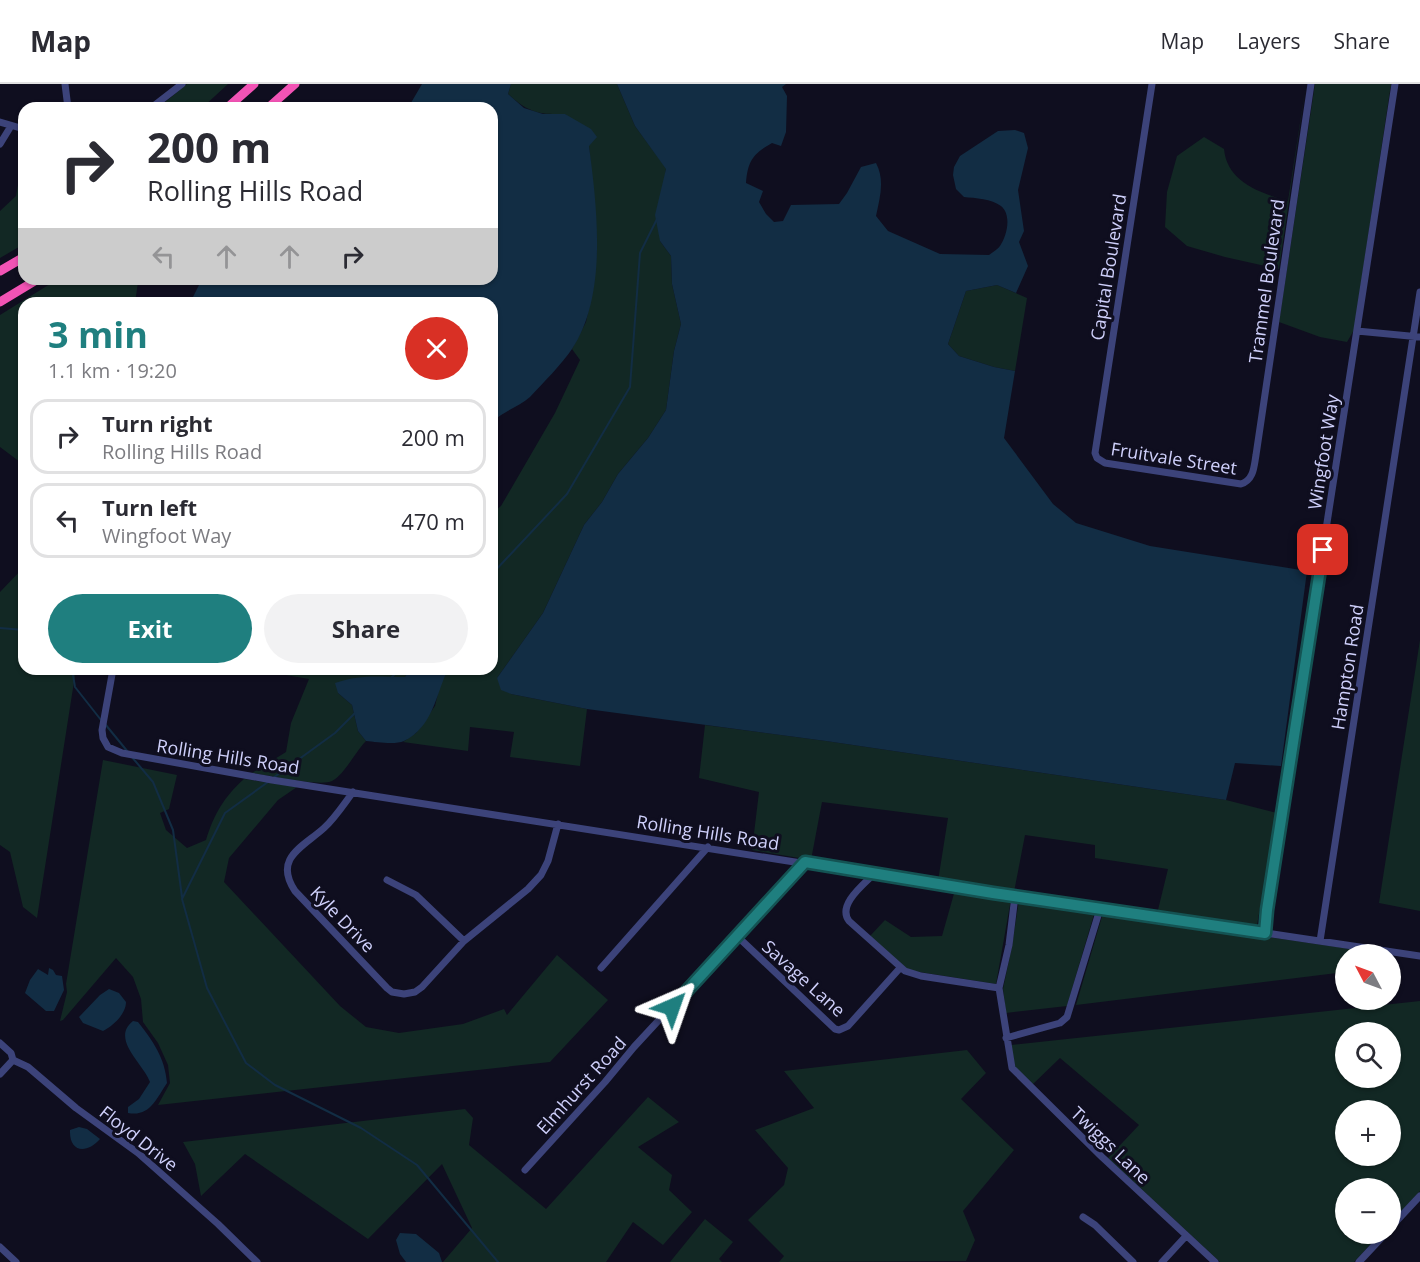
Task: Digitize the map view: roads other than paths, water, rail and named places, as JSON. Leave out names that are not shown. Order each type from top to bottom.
[{"type":"highway","points":[[234,102],[254,84]]},
{"type":"highway","points":[[275,102],[295,84]]},
{"type":"highway","points":[[0,271],[18,260]]},
{"type":"highway","points":[[0,302],[28,285]]},
{"type":"street","points":[[66,84],[68,102]]},
{"type":"street","points":[[159,102],[182,84]]},
{"type":"street","name":"Capital Boulevard","points":[[1096,455],[1095,448],[1152,84]]},
{"type":"street","name":"Trammel Boulevard","points":[[1249,481],[1256,455],[1311,84]]},
{"type":"street","name":"Wingfoot Way","points":[[1265,933],[1395,84]]},
{"type":"street","points":[[0,122],[18,128]]},
{"type":"street","points":[[0,144],[11,126]]},
{"type":"street","name":"Hampton Road","points":[[1320,941],[1417,337],[1420,292]]},
{"type":"street","points":[[1357,331],[1417,337]]},
{"type":"street","name":"Fruitvale Street","points":[[1096,455],[1105,463],[1241,484],[1249,481]]},
{"type":"street","name":"Rolling Hills Road","points":[[112,675],[102,735],[105,743],[114,751],[183,765],[874,874],[1420,956]]},
{"type":"street","name":"Kyle Drive","points":[[353,792],[332,820],[291,856],[288,875],[295,891],[387,988],[398,994],[411,993],[422,987],[464,941],[528,889],[541,875],[551,854],[558,824]]},
{"type":"street","points":[[601,968],[708,847]]},
{"type":"street","name":"Elmhurst Road","points":[[525,1170],[805,862]]},
{"type":"street","points":[[874,874],[846,905],[845,913],[849,921],[900,968],[921,976],[999,988],[1009,945],[1016,896]]},
{"type":"street","points":[[387,880],[416,895],[464,941]]},
{"type":"street","points":[[1006,1038],[1060,1023],[1068,1017],[1100,909]]},
{"type":"street","name":"Savage Lane","points":[[737,936],[835,1029],[839,1030],[848,1026],[900,968]]},
{"type":"street","name":"Twiggs Lane","points":[[999,988],[1010,1062],[1015,1073],[1215,1262]]},
{"type":"street","name":"Floyd Drive","points":[[0,1043],[11,1053],[13,1060],[28,1067],[75,1108],[138,1153],[257,1262]]},
{"type":"street","points":[[0,1074],[13,1060]]},
{"type":"street","points":[[1401,1216],[1420,1196]]},
{"type":"street","points":[[1083,1217],[1095,1225],[1133,1262]]},
{"type":"street","points":[[1162,1262],[1186,1236]]},
{"type":"street","points":[[1359,1262],[1376,1244]]},
{"type":"street","points":[[0,1247],[16,1262]]},
{"type":"water","points":[[422,84],[511,84],[508,94],[524,108],[543,114],[565,114],[591,129],[597,137],[589,146],[595,196],[597,250],[591,303],[583,327],[568,355],[530,397],[498,418],[498,297],[193,297],[199,285],[498,285],[498,102],[412,102]]},
{"type":"water","points":[[617,84],[786,84],[782,87],[787,96],[786,132],[781,146],[772,143],[760,151],[750,163],[747,175],[746,183],[763,191],[759,202],[766,214],[774,222],[783,221],[791,205],[839,204],[861,167],[876,163],[881,182],[876,216],[888,231],[940,254],[989,255],[1000,246],[1007,226],[1004,210],[993,202],[964,197],[956,189],[954,167],[960,156],[998,131],[1015,130],[1024,133],[1028,148],[1018,190],[1024,231],[1019,242],[1028,266],[1016,293],[997,285],[966,291],[948,344],[959,356],[1015,371],[1004,438],[1053,504],[1076,523],[1150,546],[1307,571],[1281,766],[1235,763],[1226,800],[826,741],[587,709],[501,690],[497,678],[543,613],[584,525],[602,502],[618,474],[648,438],[666,410],[674,351],[681,324],[672,284],[671,256],[660,241],[655,215],[666,169],[635,126]]},
{"type":"water","points":[[406,675],[446,675],[428,719],[414,735],[404,741],[391,743],[366,741],[358,731],[352,705],[338,693],[335,683],[362,677],[405,677]]},
{"type":"water","points":[[49,968],[56,975],[62,976],[64,990],[54,1011],[46,1011],[25,993],[38,969],[48,975]]},
{"type":"water","points":[[109,989],[119,993],[126,1002],[115,1023],[103,1031],[83,1023],[79,1017]]},
{"type":"water","points":[[133,1021],[138,1022],[157,1050],[164,1066],[167,1083],[152,1106],[136,1114],[128,1113],[128,1107],[139,1099],[150,1082],[131,1052],[125,1036],[127,1028]]},
{"type":"water","points":[[79,1127],[87,1129],[100,1139],[85,1149],[76,1147],[70,1138],[70,1130]]},
{"type":"water","points":[[400,1233],[416,1234],[439,1253],[442,1262],[406,1262],[400,1254],[396,1240]]},
{"type":"waterway","points":[[498,568],[567,494],[630,387],[640,253],[657,219]]},
{"type":"waterway","points":[[0,628],[18,630]]},
{"type":"waterway","points":[[73,675],[75,687],[101,720]]},
{"type":"waterway","points":[[391,678],[394,675]]},
{"type":"waterway","points":[[273,778],[335,733],[355,713]]},
{"type":"waterway","points":[[105,724],[128,752]]},
{"type":"waterway","points":[[131,756],[153,782],[173,830],[182,897]]},
{"type":"waterway","points":[[268,782],[225,813],[182,899],[207,988],[246,1063],[275,1085],[361,1128],[417,1165],[498,1262]]}]
